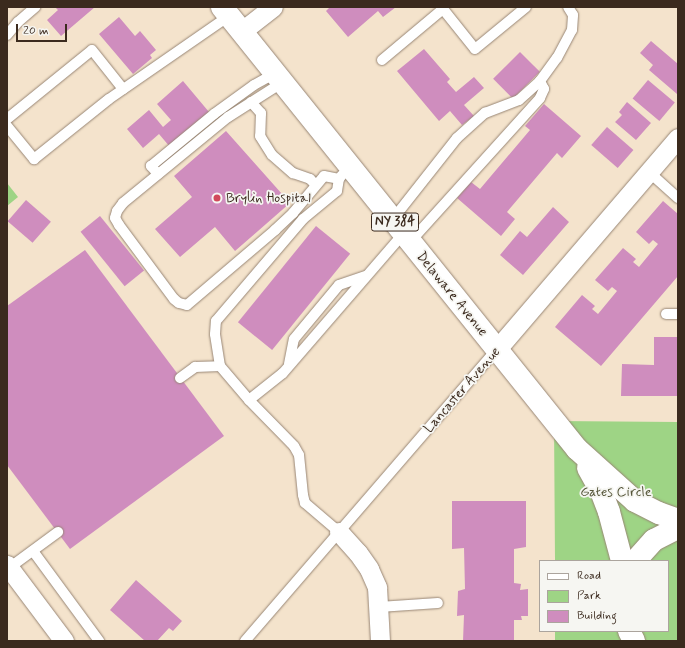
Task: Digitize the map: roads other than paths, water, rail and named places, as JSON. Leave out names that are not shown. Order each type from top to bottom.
[{"type":"main road","name":"Delaware Avenue","points":[[231,18],[279,78],[345,173],[402,231],[577,449],[635,501],[659,513],[678,520]]},
{"type":"main road","name":"Delaware Avenue","points":[[577,449],[601,491],[609,512],[622,560]]},
{"type":"main road","points":[[636,560],[652,542],[668,532],[678,528]]},
{"type":"main road","points":[[630,632],[634,641]]},
{"type":"street","points":[[231,18],[273,7]]},
{"type":"street","name":"Lancaster Avenue","points":[[497,350],[678,138]]},
{"type":"street","points":[[339,532],[358,553],[369,569],[377,587],[380,641]]},
{"type":"street","points":[[8,567],[64,641]]},
{"type":"lane","points":[[7,35],[34,7]]},
{"type":"lane","points":[[382,60],[443,9],[475,49],[526,7]]},
{"type":"lane","points":[[402,231],[457,138],[485,113],[519,100],[540,81],[557,58],[572,30],[573,15],[568,7]]},
{"type":"lane","points":[[7,126],[34,159],[123,89],[231,18]]},
{"type":"lane","points":[[7,119],[92,50],[123,89]]},
{"type":"lane","points":[[279,78],[251,102],[228,117],[123,203],[117,211],[115,218],[174,299],[179,303],[187,305],[280,226],[293,213],[315,184],[324,176],[345,173]]},
{"type":"lane","points":[[158,174],[151,166],[214,114],[254,85],[279,78]]},
{"type":"lane","points":[[249,400],[288,366],[367,275],[402,231],[540,98],[544,89],[540,81]]},
{"type":"lane","points":[[251,102],[261,113],[260,136],[272,155],[293,173],[310,178],[315,184]]},
{"type":"lane","points":[[649,172],[678,198]]},
{"type":"lane","points":[[339,532],[305,503],[299,455],[294,446],[249,400],[220,366],[215,334],[216,321],[303,219],[337,191],[345,173]]},
{"type":"lane","points":[[288,366],[294,339],[339,285],[367,275]]},
{"type":"lane","points":[[666,314],[678,314]]},
{"type":"lane","name":"Lancaster Avenue","points":[[245,641],[497,350]]},
{"type":"lane","points":[[180,378],[196,367],[220,366]]},
{"type":"lane","points":[[8,567],[33,551],[58,532]]},
{"type":"lane","points":[[33,551],[100,641]]},
{"type":"lane","points":[[379,607],[438,603]]},
{"type":"place","name":"Brylin Hospital","points":[[217,198]]},
{"type":"park label","name":"Gates Circle","points":[[616,492]]}]
